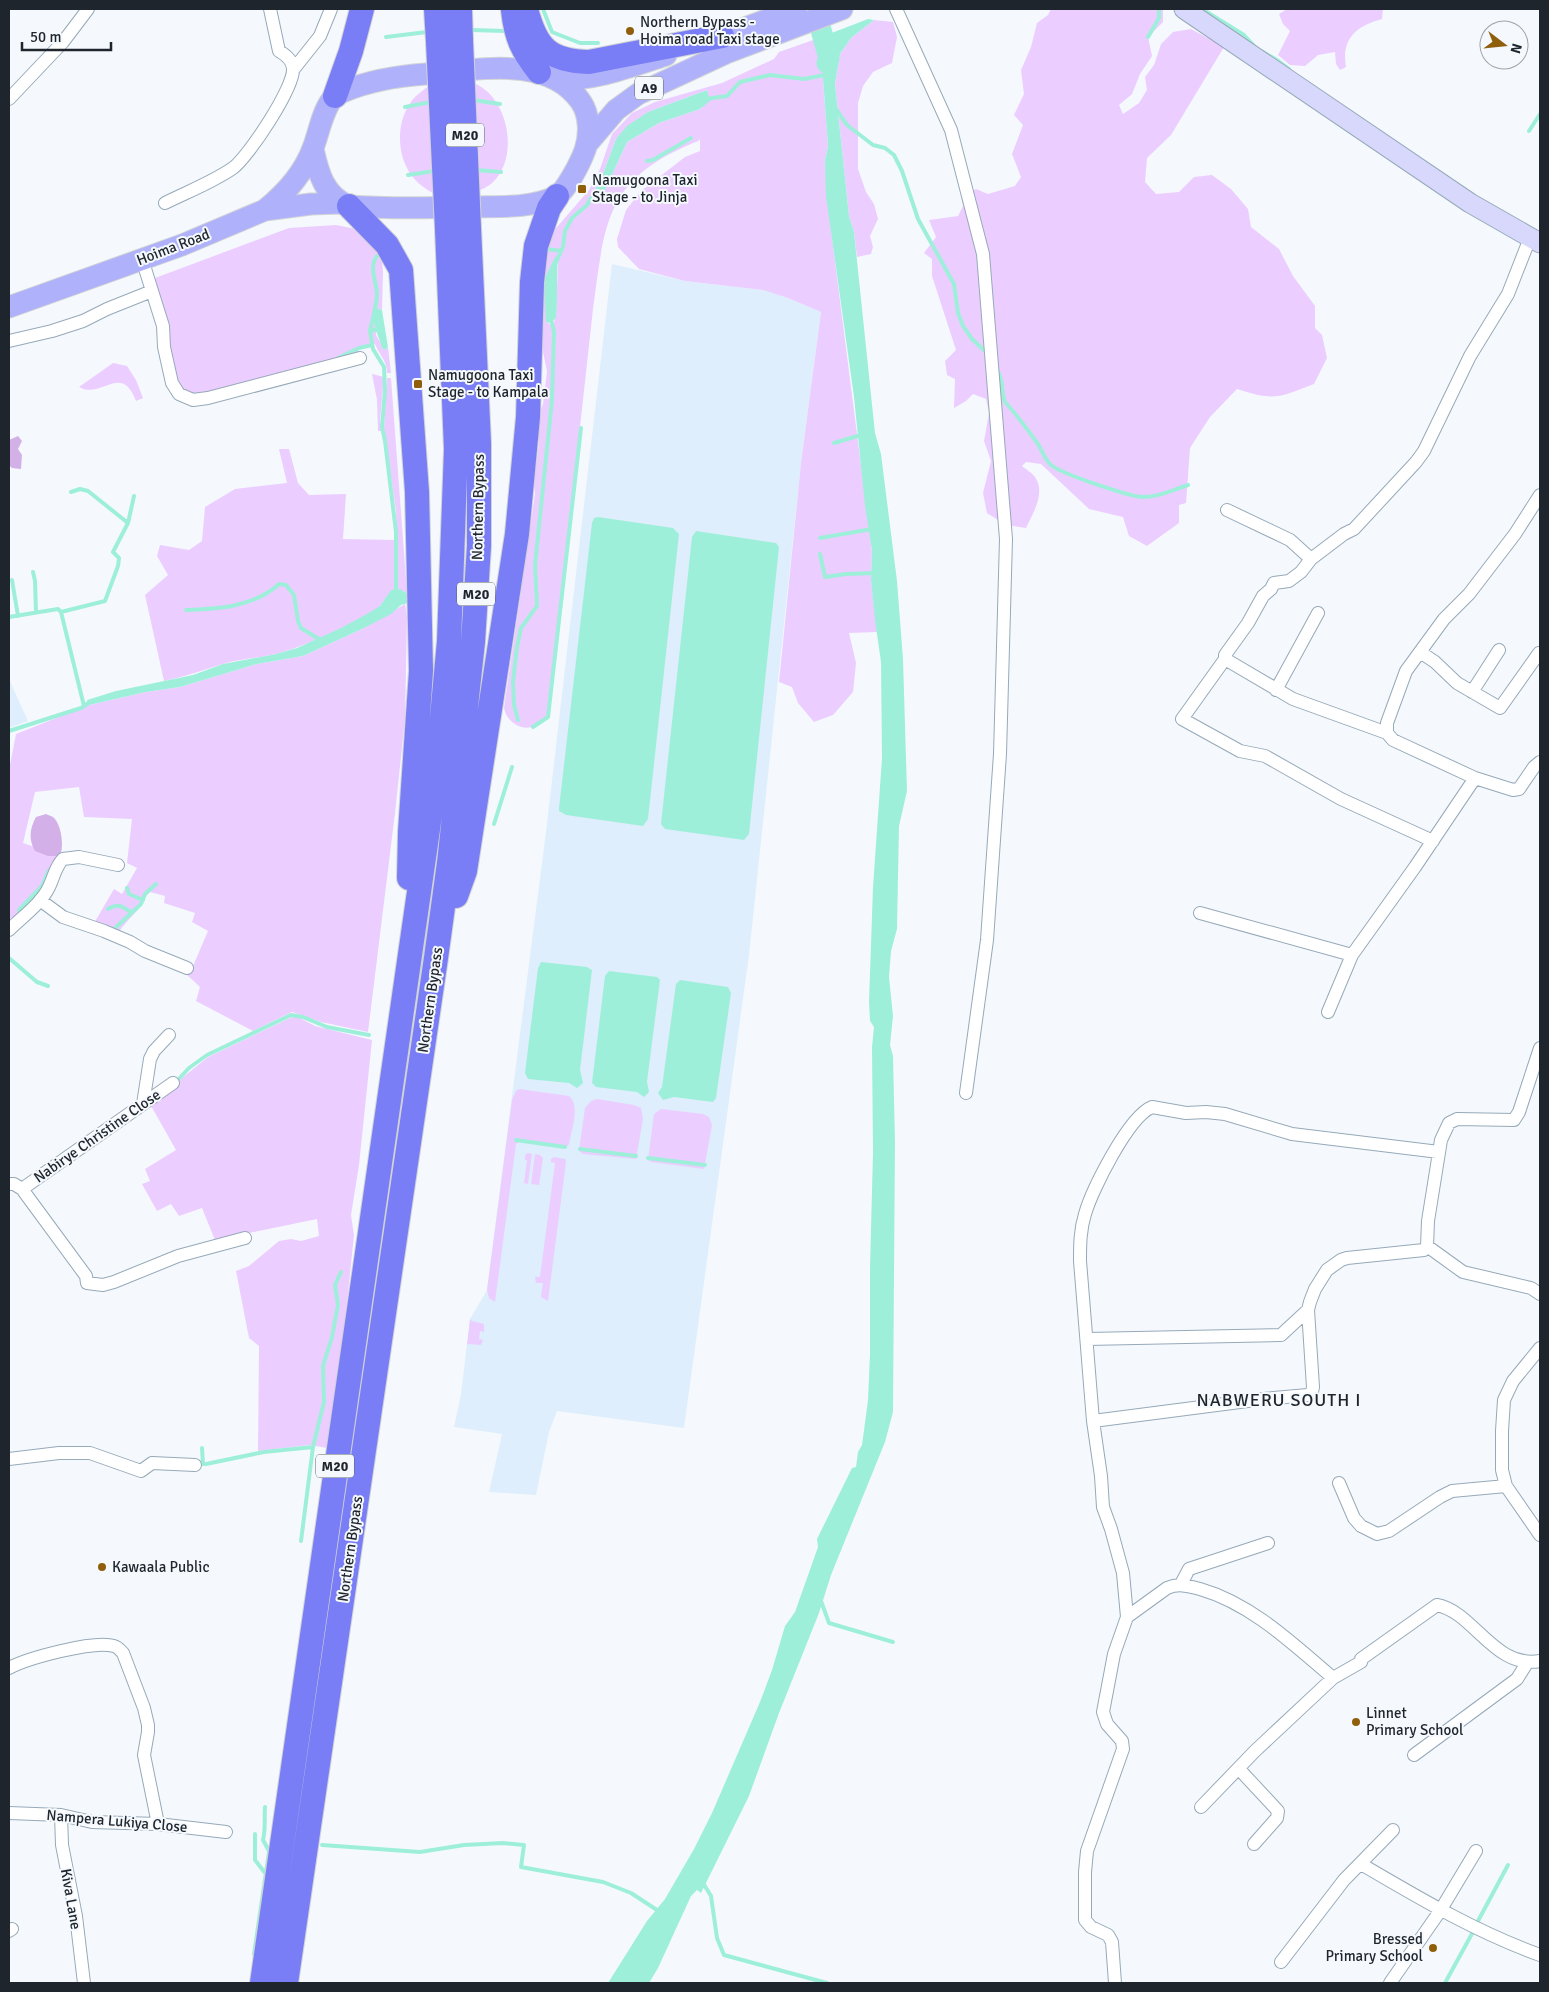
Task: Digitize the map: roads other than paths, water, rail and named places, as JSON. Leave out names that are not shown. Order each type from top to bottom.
[{"type":"highway","points":[[335,96],[351,51],[362,9]]},
{"type":"highway","name":"Northern Bypass","points":[[286,1983],[436,958],[449,863],[473,642],[479,546],[479,443],[458,229],[449,42],[436,9]]},
{"type":"highway","name":"Northern Bypass","points":[[449,42],[460,9]]},
{"type":"highway","points":[[513,9],[516,32],[524,52],[547,76]]},
{"type":"highway","points":[[526,9],[538,41],[546,50],[558,58],[572,62],[589,62],[724,44]]},
{"type":"highway","points":[[436,958],[465,871],[502,640],[517,534],[528,417],[532,282],[536,246],[549,208],[557,196]]},
{"type":"highway","points":[[344,204],[387,244],[400,270],[417,492],[421,670],[410,832],[410,949]]},
{"type":"highway","name":"Northern Bypass","points":[[262,1983],[438,760],[449,641],[456,448],[458,229]]},
{"type":"main road","name":"A9","points":[[587,144],[616,110],[638,94],[724,44],[796,9]]},
{"type":"main road","name":"A9","points":[[547,76],[588,78],[724,44],[774,34],[842,9]]},
{"type":"main road","points":[[265,210],[281,197],[295,181],[313,148],[323,116],[335,96],[375,81],[411,75],[485,70],[525,69],[547,76],[574,92],[585,108],[588,123],[587,144],[580,163],[557,196]]},
{"type":"main road","points":[[313,148],[318,171],[324,185],[344,204]]},
{"type":"main road","name":"Hoima Road","points":[[9,307],[182,245],[265,210],[312,204],[344,204],[406,209],[527,206],[557,196]]},
{"type":"street","points":[[9,99],[63,42],[88,9]]},
{"type":"street","points":[[270,9],[279,51],[286,55],[294,70]]},
{"type":"street","points":[[165,203],[233,168],[239,161],[279,106],[294,70],[320,36],[331,9]]},
{"type":"street","points":[[896,9],[951,130],[983,254],[1006,539],[1000,754],[988,930],[966,1093]]},
{"type":"street","points":[[1184,9],[1470,203],[1535,240],[1508,294],[1470,356],[1424,451],[1385,497],[1354,529],[1344,534],[1311,559],[1301,572],[1289,581],[1274,583],[1271,589],[1263,596],[1248,623],[1225,655],[1225,659],[1182,719],[1240,751],[1265,756],[1342,799],[1433,841]]},
{"type":"street","points":[[142,259],[163,326],[164,347],[172,383],[178,394],[193,400],[230,393],[360,358]]},
{"type":"street","points":[[9,341],[52,331],[83,321],[106,309],[152,292]]},
{"type":"street","points":[[1387,733],[1386,723],[1406,671],[1444,619],[1469,594],[1515,534],[1540,495]]},
{"type":"street","points":[[1227,510],[1290,540],[1311,559]]},
{"type":"street","points":[[1276,690],[1318,613]]},
{"type":"street","points":[[1472,692],[1499,650]]},
{"type":"street","points":[[1420,652],[1435,662],[1457,683],[1500,708],[1539,653]]},
{"type":"street","points":[[1225,659],[1293,699],[1387,733],[1393,740],[1475,778],[1513,790],[1519,788],[1534,767],[1540,762]]},
{"type":"street","points":[[1328,1012],[1352,954],[1433,841],[1475,778]]},
{"type":"street","points":[[9,930],[40,900],[50,886],[58,864],[62,859],[79,857],[118,865]]},
{"type":"street","points":[[40,900],[63,917],[130,942],[145,951],[187,968]]},
{"type":"street","points":[[1200,913],[1352,954]]},
{"type":"street","points":[[143,1104],[150,1059],[169,1035]]},
{"type":"street","points":[[1093,1420],[1308,1395],[1312,1392],[1308,1310],[1315,1289],[1328,1270],[1341,1260],[1424,1250],[1428,1246],[1428,1221],[1441,1140],[1449,1123],[1457,1119],[1514,1120],[1519,1112],[1540,1048]]},
{"type":"street","name":"Nabirye Christine Close","points":[[22,1189],[173,1083]]},
{"type":"street","points":[[1115,1983],[1112,1942],[1108,1935],[1091,1927],[1085,1920],[1087,1851],[1123,1749],[1122,1741],[1107,1724],[1103,1712],[1114,1654],[1127,1617],[1123,1572],[1104,1507],[1102,1476],[1093,1420],[1080,1261],[1080,1235],[1085,1214],[1112,1156],[1135,1122],[1147,1109],[1161,1108],[1186,1113],[1206,1112],[1225,1114],[1292,1134],[1439,1152]]},
{"type":"street","points":[[9,1184],[14,1184],[22,1189],[86,1276],[87,1283],[103,1285],[114,1282],[178,1256],[245,1238]]},
{"type":"street","points":[[1428,1246],[1463,1272],[1531,1288],[1540,1294]]},
{"type":"street","points":[[1087,1339],[1281,1335],[1308,1310]]},
{"type":"street","points":[[1540,1348],[1513,1380],[1504,1400],[1502,1470],[1506,1486],[1540,1535]]},
{"type":"street","points":[[9,1459],[59,1453],[90,1453],[141,1471],[152,1463],[195,1465]]},
{"type":"street","points":[[1339,1484],[1354,1518],[1361,1526],[1377,1534],[1389,1531],[1452,1491],[1506,1486]]},
{"type":"street","points":[[1181,1584],[1183,1576],[1189,1569],[1268,1543]]},
{"type":"street","points":[[1127,1617],[1148,1604],[1167,1588],[1181,1584],[1215,1594],[1234,1601],[1281,1634],[1333,1678]]},
{"type":"street","points":[[1201,1806],[1283,1724],[1333,1678],[1360,1662],[1361,1659],[1437,1605],[1443,1606],[1456,1614],[1503,1654],[1534,1662]]},
{"type":"street","points":[[9,1668],[36,1657],[90,1647],[112,1645],[124,1653],[144,1708],[148,1725],[144,1755],[158,1824]]},
{"type":"street","points":[[1414,1755],[1517,1679],[1534,1662]]},
{"type":"street","points":[[1239,1769],[1278,1811],[1277,1818],[1254,1844]]},
{"type":"street","name":"Nampera Lukiya Close","points":[[9,1813],[61,1815],[92,1822],[158,1824],[226,1832]]},
{"type":"street","name":"Kiva Lane","points":[[61,1815],[62,1845],[76,1916],[84,1983]]},
{"type":"street","points":[[1281,1962],[1344,1880],[1393,1830]]},
{"type":"street","points":[[1390,1983],[1440,1911],[1476,1851]]},
{"type":"street","points":[[1360,1864],[1440,1911],[1506,1943],[1540,1955]]},
{"type":"waterway","points":[[543,9],[552,32],[580,43],[598,43]]},
{"type":"waterway","points":[[815,9],[829,58],[827,63]]},
{"type":"waterway","points":[[1148,37],[1159,18],[1159,9]]},
{"type":"waterway","points":[[1202,9],[1244,35],[1256,48]]},
{"type":"waterway","points":[[472,30],[504,31]]},
{"type":"waterway","points":[[386,37],[427,32]]},
{"type":"waterway","points":[[1261,51],[1289,69]]},
{"type":"waterway","points":[[705,99],[727,96],[740,82],[770,75],[804,79],[824,75]]},
{"type":"waterway","points":[[473,100],[500,104]]},
{"type":"waterway","points":[[405,107],[431,102]]},
{"type":"waterway","points":[[836,109],[847,125],[873,145],[885,148],[894,155],[902,171],[918,219],[954,284],[958,313],[963,326],[972,339],[987,353]]},
{"type":"waterway","points":[[1529,131],[1540,114]]},
{"type":"waterway","points":[[647,161],[653,160],[691,138]]},
{"type":"waterway","points":[[476,170],[501,172]]},
{"type":"waterway","points":[[408,175],[434,171]]},
{"type":"waterway","points":[[556,262],[563,247],[565,231],[572,218],[587,205],[591,198]]},
{"type":"waterway","points":[[547,249],[561,251]]},
{"type":"waterway","points":[[370,331],[377,295],[373,270],[374,261],[377,256]]},
{"type":"waterway","points":[[518,720],[514,705],[513,681],[517,647],[521,628],[537,606],[535,565],[552,400],[554,332],[552,323]]},
{"type":"waterway","points":[[378,329],[370,331],[373,349],[384,367],[385,390],[382,427],[396,532],[396,592]]},
{"type":"waterway","points":[[338,358],[359,348],[372,345]]},
{"type":"waterway","points":[[997,370],[1001,378],[1005,402],[1038,444],[1048,462],[1056,468],[1095,484],[1143,497],[1160,495],[1188,485]]},
{"type":"waterway","points":[[533,727],[548,717],[581,428]]},
{"type":"waterway","points":[[834,443],[861,435]]},
{"type":"waterway","points":[[71,492],[80,489],[88,491],[128,523]]},
{"type":"waterway","points":[[84,706],[61,612],[105,601],[118,566],[119,558],[113,552],[128,523],[134,496]]},
{"type":"waterway","points":[[820,538],[872,529]]},
{"type":"waterway","points":[[820,554],[825,577],[877,573]]},
{"type":"waterway","points":[[33,572],[36,612]]},
{"type":"waterway","points":[[12,580],[18,616]]},
{"type":"waterway","points":[[186,610],[211,609],[235,605],[258,598],[279,584],[286,585],[294,595],[301,628],[322,641]]},
{"type":"waterway","points":[[9,617],[58,609],[61,612]]},
{"type":"waterway","points":[[9,731],[81,708],[90,702]]},
{"type":"waterway","points":[[494,824],[512,767]]},
{"type":"waterway","points":[[416,993],[437,858]]},
{"type":"waterway","points":[[19,910],[42,886],[49,870]]},
{"type":"waterway","points":[[112,931],[141,904],[145,894],[156,884]]},
{"type":"waterway","points":[[127,888],[129,894],[143,900]]},
{"type":"waterway","points":[[108,909],[120,906],[131,912]]},
{"type":"waterway","points":[[9,958],[37,982],[48,986]]},
{"type":"waterway","points":[[176,1082],[189,1068],[207,1055],[291,1015],[303,1017],[327,1027],[369,1035]]},
{"type":"waterway","points":[[324,1643],[410,1041]]},
{"type":"waterway","points":[[516,1140],[565,1147]]},
{"type":"waterway","points":[[580,1149],[636,1156]]},
{"type":"waterway","points":[[648,1158],[705,1165]]},
{"type":"waterway","points":[[301,1541],[313,1447],[324,1402],[323,1366],[332,1337],[338,1305],[335,1285],[341,1272]]},
{"type":"waterway","points":[[202,1448],[203,1464],[206,1464],[264,1452],[313,1447]]},
{"type":"waterway","points":[[821,1601],[829,1623],[893,1642]]},
{"type":"waterway","points":[[265,1807],[263,1840],[269,1851]]},
{"type":"waterway","points":[[255,1834],[255,1860],[265,1873]]},
{"type":"waterway","points":[[322,1845],[420,1852],[464,1845],[503,1843],[524,1845],[521,1867],[603,1882],[631,1893],[660,1912]]},
{"type":"waterway","points":[[254,1954],[269,1852]]},
{"type":"waterway","points":[[1478,1921],[1508,1865]]},
{"type":"waterway","points":[[703,1883],[711,1896],[717,1938],[724,1955],[827,1983]]},
{"type":"waterway","points":[[1445,1983],[1474,1930]]},
{"type":"place","name":"Northern Bypass - Hoima road Taxi stage","points":[[630,31]]},
{"type":"place","name":"Namugoona Taxi Stage - to Jinja","points":[[582,189]]},
{"type":"place","name":"Namugoona Taxi Stage - to Kampala","points":[[418,384]]},
{"type":"place","name":"Kawaala Public","points":[[102,1567]]},
{"type":"place","name":"Linnet Primary School","points":[[1356,1722]]},
{"type":"place","name":"Bressed Primary School","points":[[1433,1948]]},
{"type":"district","name":"NABWERU SOUTH I","points":[[1279,1400]]}]
